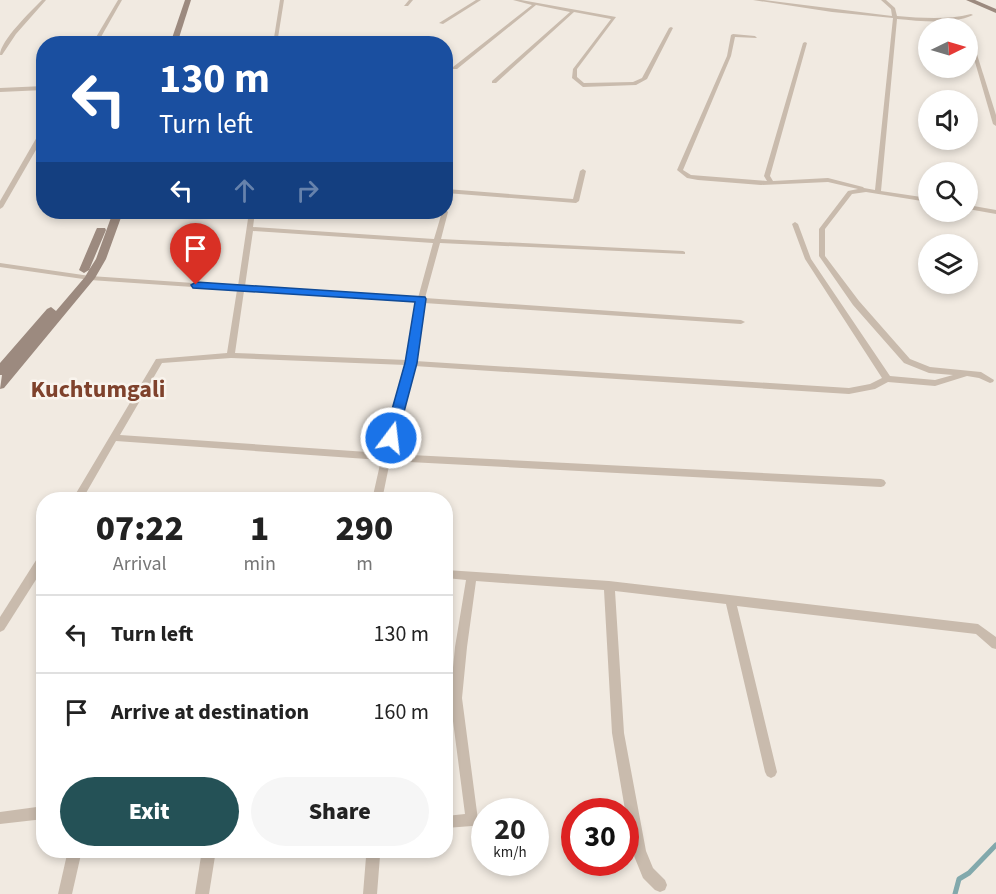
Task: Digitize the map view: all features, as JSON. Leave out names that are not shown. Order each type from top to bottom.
[{"type":"main road","points":[[176,36],[188,0]]},
{"type":"main road","points":[[183,36],[195,0]]},
{"type":"main road","points":[[969,0],[996,11]]},
{"type":"main road","points":[[0,385],[85,277],[106,219]]},
{"type":"main road","points":[[0,370],[101,259],[115,219]]},
{"type":"street","points":[[0,54],[44,0]]},
{"type":"street","points":[[99,36],[120,0]]},
{"type":"street","points":[[276,36],[282,0]]},
{"type":"street","points":[[406,5],[411,0]]},
{"type":"street","points":[[441,23],[479,0]]},
{"type":"street","points":[[515,0],[614,18],[575,69],[574,78],[583,85],[634,84],[644,79],[671,28]]},
{"type":"street","points":[[756,0],[895,17],[954,20],[971,15]]},
{"type":"street","points":[[878,192],[895,17],[893,9],[883,0]]},
{"type":"street","points":[[455,68],[535,4]]},
{"type":"street","points":[[826,5],[833,10]]},
{"type":"street","points":[[968,18],[971,10],[984,6]]},
{"type":"street","points":[[494,82],[573,11]]},
{"type":"street","points":[[755,37],[734,36],[717,87],[680,170],[689,177],[772,183],[828,180],[866,190],[918,198]]},
{"type":"street","points":[[772,183],[767,176],[805,43]]},
{"type":"street","points":[[978,65],[996,122]]},
{"type":"street","points":[[0,90],[36,88]]},
{"type":"street","points":[[0,207],[36,144]]},
{"type":"street","points":[[453,191],[576,201],[583,171]]},
{"type":"street","points":[[866,190],[850,192],[822,229],[822,256],[856,303],[907,361],[929,370],[981,375],[990,380]]},
{"type":"street","points":[[978,209],[996,212]]},
{"type":"street","points":[[231,354],[251,219]]},
{"type":"street","points":[[379,492],[411,363],[421,299],[443,219]]},
{"type":"street","points":[[795,224],[808,259],[887,379]]},
{"type":"street","points":[[250,229],[683,253]]},
{"type":"street","points":[[0,265],[85,277],[741,322]]},
{"type":"street","points":[[82,492],[159,362],[231,354],[849,391],[872,387],[887,379],[935,383],[967,374]]},
{"type":"street","points":[[113,438],[386,457],[881,483]]},
{"type":"street","points":[[0,627],[36,570]]},
{"type":"street","points":[[453,575],[609,586],[978,629],[996,644]]},
{"type":"street","points":[[453,821],[472,820],[456,698],[460,647],[472,576]]},
{"type":"street","points":[[609,586],[618,733],[639,852],[648,873],[660,885]]},
{"type":"street","points":[[730,600],[771,772]]},
{"type":"street","points":[[0,818],[36,813]]},
{"type":"street","points":[[65,894],[73,858]]},
{"type":"street","points":[[202,894],[208,858]]},
{"type":"street","points":[[370,894],[373,858]]},
{"type":"waterway","points":[[955,894],[959,879],[969,873],[996,845]]},
{"type":"district","name":"Kuchtumgali","points":[[98,389]]},
{"type":"route","points":[[196,285],[421,299],[411,363],[391,438]]}]
